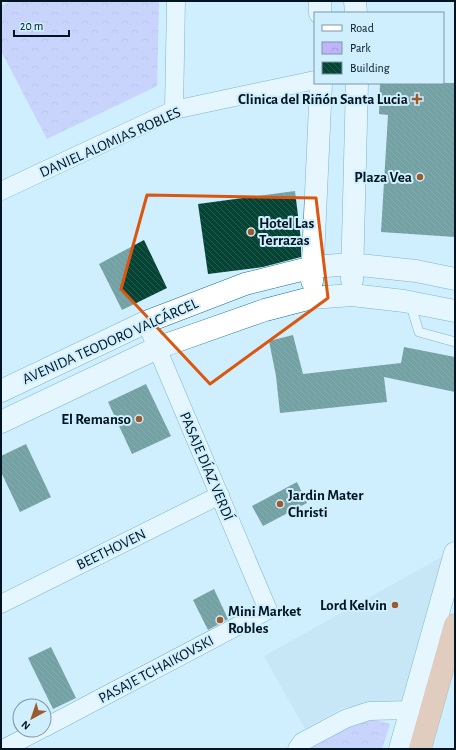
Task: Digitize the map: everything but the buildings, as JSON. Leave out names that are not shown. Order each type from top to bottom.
[{"type":"highway","points":[[420,749],[455,625]]},
{"type":"street","points":[[174,110],[176,1]]},
{"type":"street","points":[[320,1],[320,12]]},
{"type":"street","points":[[355,1],[356,12]]},
{"type":"street","name":"DANIEL ALOMIAS ROBLES","points":[[1,191],[174,110],[314,80]]},
{"type":"street","points":[[312,298],[321,84]]},
{"type":"street","points":[[352,295],[357,84]]},
{"type":"street","name":"AVENIDA TEODORO VALCÁRCEL","points":[[1,390],[146,322],[245,284],[313,266],[352,264],[416,271],[455,279]]},
{"type":"street","name":"AVENIDA TEODORO VALCÁRCEL","points":[[1,422],[157,348],[265,310],[312,298],[352,295],[410,302],[455,311]]},
{"type":"street","name":"PASAJE DÍAZ VERDÍ","points":[[146,322],[268,610]]},
{"type":"street","name":"BEETHOVEN","points":[[1,604],[220,495]]},
{"type":"street","points":[[400,749],[455,552]]},
{"type":"street","name":"PASAJE TCHAIKOVSKI","points":[[52,724],[268,610]]},
{"type":"street","points":[[297,749],[302,742],[344,719],[369,711],[411,710]]},
{"type":"street","points":[[4,749],[25,738]]},
{"type":"lane","points":[[410,302],[419,332],[455,342]]},
{"type":"highlighted area","points":[[147,195],[316,198],[328,298],[210,384],[121,289]]},
{"type":"shaded area","name":"Lord Kelvin","points":[[447,554],[410,704],[342,708],[305,729],[264,656]]},
{"type":"green space","points":[[11,1],[159,1],[157,86],[47,139],[1,51],[1,6]]},
{"type":"green space","points":[[368,718],[390,724],[382,749],[304,749],[307,746]]},
{"type":"place","name":"Clinica del Riñón Santa Lucia","points":[[417,99]]},
{"type":"place","name":"Plaza Vea","points":[[420,177]]},
{"type":"place","name":"Hotel Las Terrazas","points":[[251,232]]},
{"type":"place","name":"El Remanso","points":[[139,419]]},
{"type":"place","name":"Jardin Mater Christi","points":[[280,504]]},
{"type":"place","name":"Lord Kelvin","points":[[395,605]]},
{"type":"place","name":"Mini Market Robles","points":[[220,620]]}]
